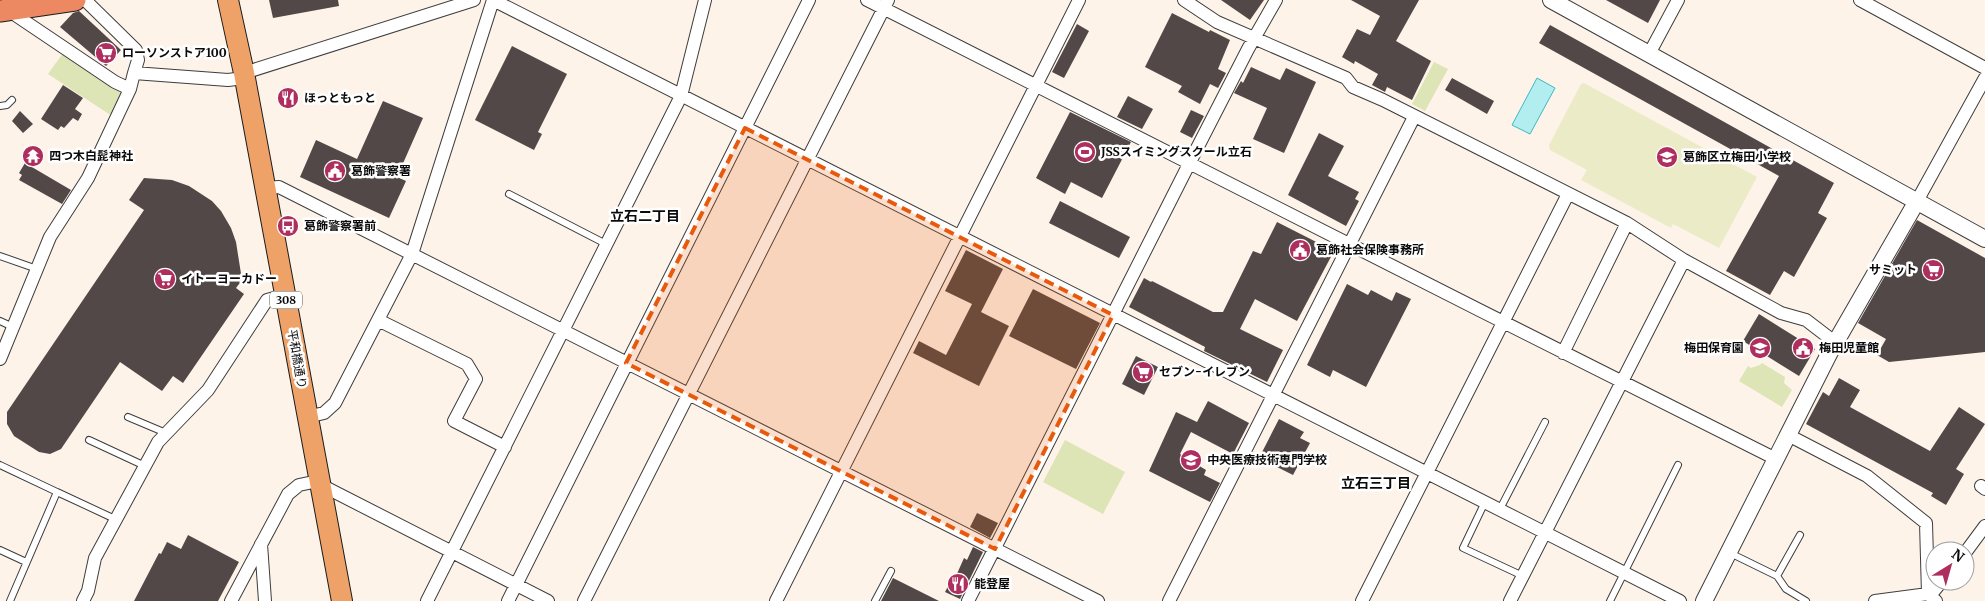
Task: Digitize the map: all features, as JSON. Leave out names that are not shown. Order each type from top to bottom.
[{"type":"highway","points":[[4,11],[75,0]]},
{"type":"main road","name":"平和橋通り","points":[[228,0],[244,76],[342,601]]},
{"type":"street","points":[[0,359],[50,236],[88,178],[130,88],[138,60],[136,50],[85,0]]},
{"type":"street","points":[[134,73],[228,80],[474,0]]},
{"type":"street","points":[[307,417],[324,413],[335,403],[412,254],[493,0],[1680,601]]},
{"type":"street","points":[[427,601],[681,96],[705,0]]},
{"type":"street","points":[[508,601],[809,0]]},
{"type":"street","points":[[867,0],[886,4],[1037,85],[1503,323],[1776,459]]},
{"type":"street","points":[[776,601],[1079,0]]},
{"type":"street","points":[[1184,0],[1217,22],[1346,78],[1353,87],[1627,223],[1684,260],[1781,313],[1806,320],[1836,343]]},
{"type":"street","points":[[968,601],[1190,162],[1254,38],[1276,0]]},
{"type":"street","points":[[1551,0],[1985,239]]},
{"type":"street","points":[[1648,54],[1678,0]]},
{"type":"street","points":[[1860,0],[1985,68]]},
{"type":"street","points":[[584,601],[886,4]]},
{"type":"street","points":[[4,11],[115,82],[130,88]]},
{"type":"street","points":[[1704,601],[1836,343],[1985,78]]},
{"type":"street","points":[[1169,601],[1414,117]]},
{"type":"street","points":[[265,188],[279,187],[1098,601]]},
{"type":"street","points":[[1362,601],[1568,194]]},
{"type":"street","points":[[1563,353],[1627,223]]},
{"type":"street","points":[[1510,601],[1623,383],[1684,260]]},
{"type":"street","points":[[83,601],[88,591],[95,558],[158,442],[208,390],[267,300],[285,295]]},
{"type":"street","points":[[378,320],[467,364],[476,379],[454,421],[505,447]]},
{"type":"street","points":[[1788,435],[1867,476],[1926,523],[1932,598],[1875,601]]},
{"type":"street","points":[[231,601],[288,494],[292,489],[306,483],[319,483],[548,601]]},
{"type":"street","points":[[1974,541],[1985,526]]},
{"type":"street","points":[[261,543],[265,601]]},
{"type":"lane","points":[[0,106],[7,105],[12,100]]},
{"type":"lane","points":[[509,194],[606,244]]},
{"type":"lane","points":[[0,256],[37,269]]},
{"type":"lane","points":[[0,321],[13,327]]},
{"type":"lane","points":[[128,417],[166,433]]},
{"type":"lane","points":[[1500,509],[1545,422]]},
{"type":"lane","points":[[89,440],[145,466]]},
{"type":"lane","points":[[0,465],[115,519]]},
{"type":"lane","points":[[1610,601],[1678,465]]},
{"type":"lane","points":[[10,601],[57,492]]},
{"type":"lane","points":[[1485,502],[1463,548],[1523,576]]},
{"type":"lane","points":[[1776,576],[1800,535]]},
{"type":"lane","points":[[0,550],[26,562]]},
{"type":"lane","points":[[1729,552],[1776,576],[1786,590],[1806,601]]},
{"type":"lane","points":[[875,601],[891,571]]},
{"type":"highlighted area","points":[[745,128],[1113,315],[995,549],[626,363]]},
{"type":"green space","points":[[63,53],[124,92],[112,116],[48,74]]},
{"type":"green space","points":[[1434,62],[1448,69],[1425,111],[1412,104]]},
{"type":"green space","points":[[1584,83],[1757,177],[1719,248],[1673,224],[1671,228],[1581,180],[1587,170],[1550,150],[1549,145],[1581,84]]},
{"type":"green space","points":[[1762,363],[1785,377],[1784,383],[1792,390],[1782,407],[1739,381],[1748,366],[1751,368]]},
{"type":"green space","points":[[1065,440],[1125,472],[1103,514],[1043,482]]},
{"type":"water","points":[[1537,78],[1555,88],[1530,134],[1512,125]]},
{"type":"building","points":[[269,0],[338,0],[339,6],[273,18]]},
{"type":"building","points":[[1221,0],[1264,0],[1250,20]]},
{"type":"building","points":[[1351,0],[1419,0],[1396,41],[1431,61],[1412,100],[1387,87],[1385,92],[1372,85],[1378,74],[1355,61],[1354,64],[1342,57],[1357,29],[1370,35],[1380,16]]},
{"type":"building","points":[[1606,0],[1660,0],[1648,23]]},
{"type":"building","points":[[79,11],[121,50],[106,66],[60,27],[73,13]]},
{"type":"building","points":[[1172,13],[1209,32],[1210,30],[1230,40],[1218,69],[1226,73],[1218,88],[1210,84],[1200,104],[1178,92],[1182,86],[1145,67]]},
{"type":"building","points":[[1077,24],[1089,31],[1064,78],[1052,72]]},
{"type":"building","points":[[1550,25],[1834,183],[1818,213],[1827,218],[1794,277],[1784,271],[1770,295],[1726,271],[1779,176],[1539,43]]},
{"type":"building","points":[[512,46],[567,74],[538,132],[542,134],[534,150],[475,120]]},
{"type":"building","points":[[1251,67],[1280,80],[1286,68],[1316,82],[1284,153],[1253,139],[1267,108],[1234,93],[1241,81],[1243,83]]},
{"type":"building","points":[[1452,78],[1494,101],[1487,114],[1445,90]]},
{"type":"building","points":[[63,85],[83,98],[75,109],[82,114],[78,121],[73,118],[64,128],[61,126],[58,130],[41,119]]},
{"type":"building","points":[[1128,96],[1153,109],[1142,129],[1117,117]]},
{"type":"building","points":[[383,101],[423,118],[397,177],[406,181],[389,218],[300,177],[316,140],[357,159]]},
{"type":"building","points":[[1191,110],[1204,116],[1192,138],[1180,132]]},
{"type":"building","points":[[20,111],[33,124],[23,133],[12,121]]},
{"type":"building","points":[[1070,112],[1131,142],[1102,198],[1071,182],[1065,194],[1036,178]]},
{"type":"building","points":[[1319,133],[1344,146],[1328,176],[1359,192],[1355,199],[1359,201],[1346,226],[1288,195]]},
{"type":"building","points":[[25,163],[71,190],[62,204],[19,180],[22,175],[19,173]]},
{"type":"building","points":[[144,178],[172,180],[189,186],[212,201],[221,211],[231,228],[236,242],[242,280],[236,288],[244,294],[183,383],[173,376],[162,391],[120,362],[61,449],[50,454],[39,452],[14,436],[7,424],[7,412],[144,210],[129,200]]},
{"type":"building","points":[[1060,201],[1130,237],[1119,258],[1049,223]]},
{"type":"building","points":[[1917,220],[1985,258],[1985,352],[1889,362],[1877,355],[1886,339],[1858,323]]},
{"type":"building","points":[[1277,222],[1334,251],[1297,321],[1255,299],[1240,329],[1283,350],[1267,382],[1204,351],[1205,347],[1129,307],[1144,278],[1213,312],[1223,312],[1253,251],[1261,254]]},
{"type":"building","points":[[966,250],[1003,269],[981,312],[1009,326],[979,386],[913,353],[919,341],[946,355],[972,304],[945,291]]},
{"type":"building","points":[[1347,284],[1368,295],[1371,290],[1392,301],[1396,292],[1411,299],[1366,387],[1333,370],[1330,377],[1307,365]]},
{"type":"building","points":[[1033,289],[1100,323],[1076,369],[1009,336]]},
{"type":"building","points":[[1759,314],[1815,349],[1799,376],[1743,341]]},
{"type":"building","points":[[1136,356],[1158,367],[1144,395],[1122,384]]},
{"type":"building","points":[[1839,378],[1860,390],[1850,407],[1930,451],[1959,407],[1985,424],[1956,469],[1964,474],[1946,505],[1931,496],[1933,493],[1806,424],[1823,392],[1829,396]]},
{"type":"building","points":[[1208,401],[1249,423],[1233,454],[1191,432],[1180,454],[1206,470],[1204,475],[1220,483],[1210,502],[1149,471],[1176,412],[1197,422]]},
{"type":"building","points":[[1279,419],[1304,432],[1300,438],[1310,443],[1293,475],[1259,458]]},
{"type":"building","points":[[977,513],[998,523],[990,538],[970,527]]},
{"type":"building","points":[[188,535],[239,562],[218,601],[134,601],[159,553],[161,554],[167,542],[181,549]]},
{"type":"building","points":[[973,547],[983,552],[960,599],[945,592],[954,575],[956,576],[964,558],[967,560]]},
{"type":"building","points":[[893,578],[939,601],[881,601]]},
{"type":"place","name":"ローソンストア100","points":[[106,53]]},
{"type":"place","name":"ほっともっと","points":[[288,98]]},
{"type":"place","name":"JSSスイミングスクール立石","points":[[1085,152]]},
{"type":"place","name":"四つ木白髭神社","points":[[33,156]]},
{"type":"place","name":"葛飾区立梅田小学校","points":[[1667,157]]},
{"type":"place","name":"葛飾警察署","points":[[335,171]]},
{"type":"place","name":"葛飾警察署前","points":[[288,226]]},
{"type":"place","name":"葛飾社会保険事務所","points":[[1300,250]]},
{"type":"place","name":"サミット","points":[[1933,270]]},
{"type":"place","name":"イトーヨーカドー","points":[[165,279]]},
{"type":"place","name":"梅田保育園","points":[[1760,348]]},
{"type":"place","name":"梅田児童館","points":[[1803,348]]},
{"type":"place","name":"セブン-イレブン","points":[[1143,372]]},
{"type":"place","name":"中央医療技術専門学校","points":[[1191,460]]},
{"type":"place","name":"能登屋","points":[[958,584]]},
{"type":"district","name":"立石二丁目","points":[[645,216]]},
{"type":"district","name":"立石三丁目","points":[[1376,483]]}]
